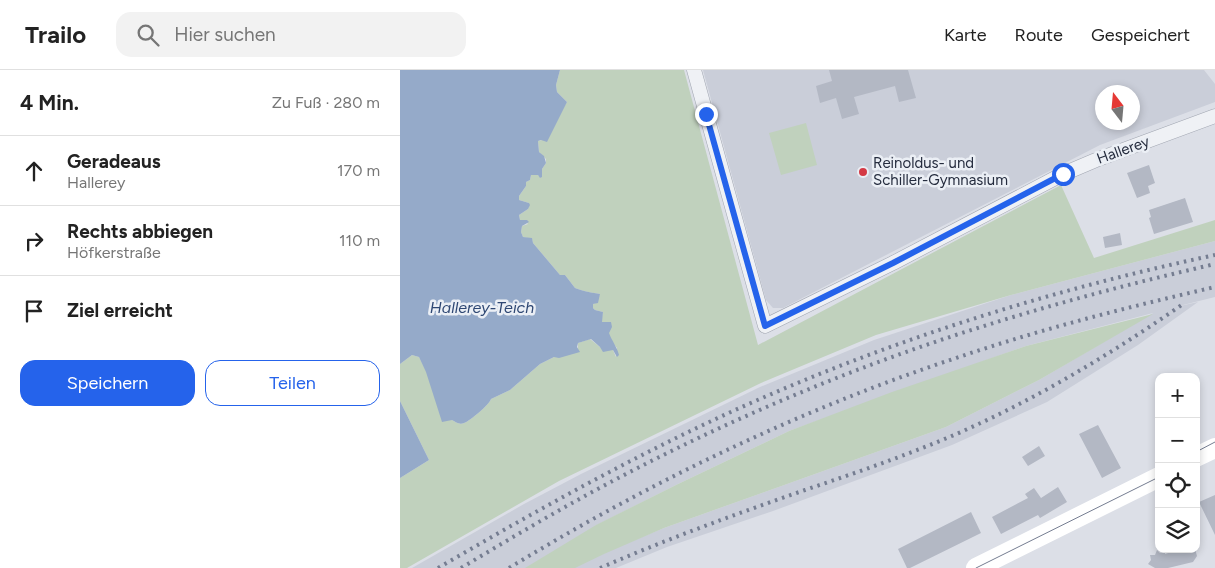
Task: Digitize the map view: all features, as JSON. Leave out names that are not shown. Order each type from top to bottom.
[{"type":"main road","points":[[1200,455],[1215,448]]},
{"type":"main road","points":[[976,568],[1155,479]]},
{"type":"street","name":"Hallerey","points":[[694,70],[765,326],[893,263],[1063,174],[1215,116]]},
{"type":"shaded area","name":"Reinoldus- und Schiller-Gymnasium","points":[[703,70],[1204,70],[1215,84],[1215,102],[1100,145],[783,308],[773,308],[766,300]]},
{"type":"shaded area","points":[[1215,241],[1215,297],[1175,307],[1198,302],[1138,345],[1047,402],[952,445],[773,511],[667,547],[616,568],[412,568],[581,474],[760,387],[874,340],[1011,295]],"holes":[[[1153,313],[1039,380],[946,427],[664,528],[603,553],[595,526],[789,431],[1026,346]]]},
{"type":"green space","points":[[560,70],[684,70],[758,345],[1061,185],[1094,258],[1215,220],[1215,241],[1011,295],[876,335],[761,383],[559,481],[407,568],[400,568],[400,478],[429,460],[400,401],[400,364],[412,355],[419,357],[452,420],[461,424],[475,416],[491,399],[510,390],[540,364],[554,357],[578,350],[578,343],[590,339],[600,347],[613,350],[616,357],[617,348],[601,322],[603,312],[593,308],[593,304],[598,302],[600,294],[575,288],[565,275],[560,275],[533,243],[532,239],[523,237],[521,232],[522,226],[528,224],[524,220],[520,220],[519,215],[528,209],[529,203],[519,200],[519,196],[526,186],[526,182],[530,180],[531,175],[538,175],[541,178],[542,169],[546,163],[546,159],[539,152],[538,141],[542,140],[567,102],[557,92],[556,85]]},
{"type":"green space","points":[[806,123],[817,165],[781,175],[769,133]]},
{"type":"green space","points":[[1153,314],[1039,380],[946,427],[664,528],[575,568],[525,568],[596,525],[789,431],[892,392],[1026,346]]},
{"type":"water","name":"Hallerey-Teich","points":[[400,70],[560,70],[556,85],[557,92],[567,102],[547,142],[538,141],[539,152],[544,156],[546,163],[542,169],[542,177],[531,175],[530,180],[526,182],[526,186],[519,196],[519,200],[530,205],[528,209],[519,215],[520,220],[527,220],[529,222],[522,226],[521,232],[523,237],[532,238],[533,243],[560,275],[565,275],[575,288],[600,294],[598,303],[593,304],[593,308],[603,312],[602,322],[611,322],[612,327],[609,333],[619,355],[617,357],[613,350],[603,352],[591,339],[578,343],[577,347],[580,352],[559,358],[554,357],[540,364],[510,390],[491,399],[483,409],[467,422],[461,424],[452,420],[442,422],[426,372],[419,357],[412,355],[400,364]]},
{"type":"water","points":[[400,401],[429,460],[400,478]]},
{"type":"building","points":[[829,70],[908,70],[916,98],[899,102],[895,86],[854,97],[859,114],[842,119],[836,98],[820,103],[816,86],[832,81]]},
{"type":"building","points":[[1149,165],[1155,183],[1148,186],[1150,193],[1137,198],[1127,173]]},
{"type":"building","points":[[1185,198],[1193,222],[1154,234],[1149,218],[1151,217],[1149,210]]},
{"type":"building","points":[[1120,233],[1122,245],[1105,248],[1103,237]]},
{"type":"building","points":[[1098,425],[1121,468],[1102,478],[1079,434]]},
{"type":"building","points":[[1039,446],[1045,456],[1028,466],[1022,457]]},
{"type":"building","points":[[1058,487],[1067,502],[1040,518],[1038,515],[1001,534],[992,517],[1028,498],[1025,494],[1034,488],[1041,498]]},
{"type":"building","points":[[1215,495],[1215,535],[1200,504],[1200,502]]},
{"type":"building","points":[[971,512],[981,533],[907,568],[898,549]]},
{"type":"building","points":[[1156,553],[1196,553],[1197,556],[1193,562],[1168,568],[1155,568],[1148,564],[1151,560],[1150,555],[1155,555]]},
{"type":"tram line","points":[[1200,450],[1215,442]]},
{"type":"tram line","points":[[976,568],[1155,479]]},
{"type":"railway","points":[[438,568],[621,466],[733,411],[850,362],[910,340],[1031,301],[1092,284],[1215,255]]},
{"type":"railway","points":[[461,568],[560,510],[634,470],[725,425],[819,385],[867,366],[1014,317],[1064,302],[1215,264]]},
{"type":"railway","points":[[509,568],[562,536],[671,477],[726,450],[840,401],[898,378],[1020,337],[1215,287]]},
{"type":"railway","points":[[600,568],[702,527],[880,464],[954,435],[1014,407],[1072,375],[1128,341],[1183,304]]},
{"type":"place","name":"Reinoldus- und Schiller-Gymnasium","points":[[863,172]]},
{"type":"route","points":[[706,114],[765,326],[893,263],[1019,195],[1063,174]]}]
